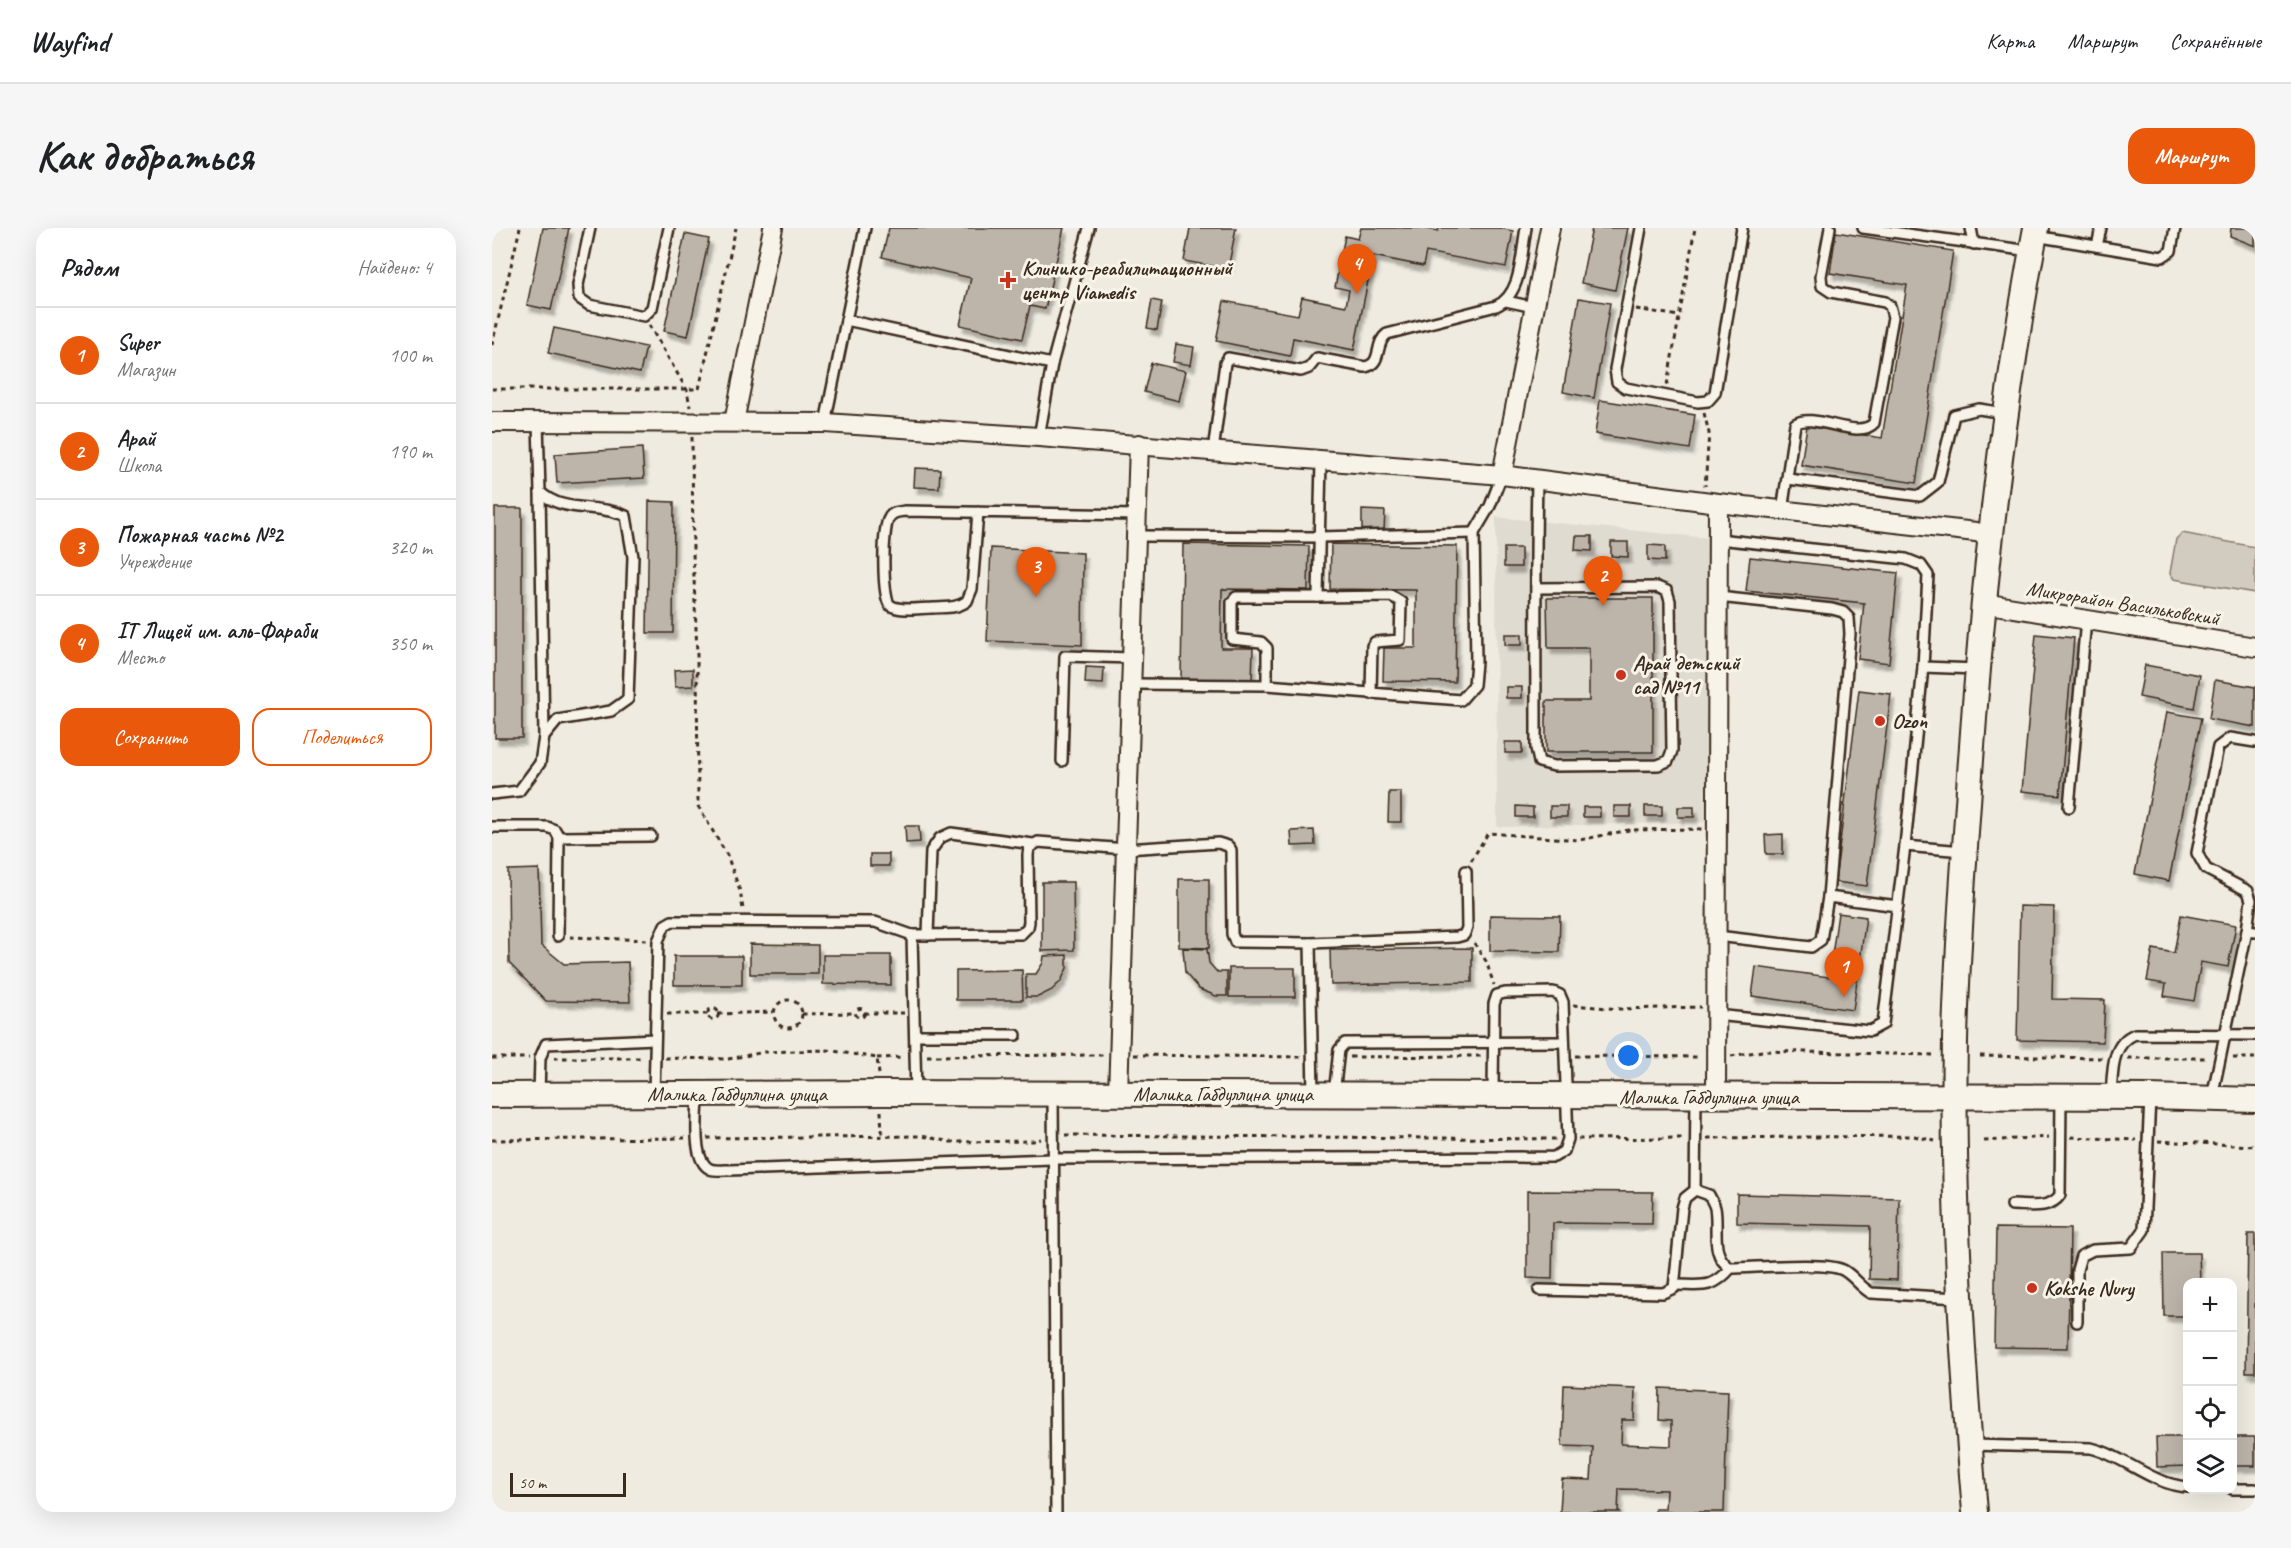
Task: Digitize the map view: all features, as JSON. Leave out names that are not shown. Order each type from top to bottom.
[{"type":"street","points":[[734,422],[773,228]]},
{"type":"street","points":[[1502,475],[1550,228]]},
{"type":"street","points":[[1975,1512],[1960,1298],[1955,1098],[1960,924],[1983,603],[2007,413],[2034,239]]},
{"type":"street","points":[[492,422],[825,423],[1139,444],[1502,475],[1714,503],[1976,532],[1992,536]]},
{"type":"street","points":[[1118,1094],[1139,444]]},
{"type":"street","points":[[1706,1097],[1716,1011],[1718,539],[1714,503]]},
{"type":"street","name":"Микрорайон Васильковский","points":[[1983,603],[2255,647]]},
{"type":"street","name":"Малика Габдуллина улица","points":[[492,1095],[916,1093],[2150,1097],[2255,1100]]},
{"type":"lane","points":[[590,228],[578,285],[579,298],[589,305],[644,316],[651,308],[669,228]]},
{"type":"lane","points":[[825,423],[865,228]]},
{"type":"lane","points":[[1039,437],[1052,364],[1089,228]]},
{"type":"lane","points":[[1506,301],[1514,290],[1526,228]]},
{"type":"lane","points":[[1641,228],[1616,369],[1617,382],[1626,388],[1704,402],[1712,398],[1715,393],[1742,228]]},
{"type":"lane","points":[[1782,511],[1790,450],[1795,424],[1798,421],[1862,429],[1874,423],[1893,317],[1890,306],[1885,302],[1831,292],[1822,286],[1821,276],[1830,228]]},
{"type":"lane","points":[[1863,228],[1974,244],[2034,239],[2097,246],[2162,257],[2171,251],[2175,228]]},
{"type":"lane","points":[[1971,228],[1974,244]]},
{"type":"lane","points":[[2097,246],[2101,228]]},
{"type":"lane","points":[[1213,451],[1225,363],[1228,358],[1301,371],[1309,368],[1317,358],[1368,367],[1375,363],[1380,342],[1387,334],[1506,301],[1534,307]]},
{"type":"lane","points":[[846,320],[1052,364]]},
{"type":"lane","points":[[1788,479],[1920,496],[1934,488],[1938,482],[1954,415],[1979,409],[2007,413]]},
{"type":"lane","points":[[492,794],[519,790],[540,763],[544,737],[538,422]]},
{"type":"lane","points":[[1318,597],[1321,460]]},
{"type":"lane","points":[[1132,684],[1267,685],[1461,700],[1474,686],[1476,662],[1474,534],[1490,506],[1502,475]]},
{"type":"lane","points":[[1536,588],[1657,587],[1667,591],[1670,601],[1672,751],[1668,761],[1658,765],[1554,766],[1539,762],[1536,747],[1536,588],[1538,480]]},
{"type":"lane","points":[[540,492],[550,502],[610,509],[626,516],[633,557],[628,699],[611,711],[558,720],[544,737]]},
{"type":"lane","points":[[978,512],[972,589],[967,601],[954,607],[902,609],[891,605],[884,596],[885,529],[890,516],[905,511],[978,512],[1137,515]]},
{"type":"lane","points":[[1136,536],[1319,537],[1474,534]]},
{"type":"lane","points":[[1716,1011],[1870,1031],[1879,1028],[1884,1019],[1905,846],[1923,667],[1928,575],[1921,565],[1906,559],[1718,539]]},
{"type":"lane","points":[[1267,685],[1268,653],[1265,645],[1256,641],[1235,640],[1231,636],[1233,599],[1391,596],[1401,602],[1400,640],[1378,641],[1372,646],[1371,694]]},
{"type":"lane","points":[[1717,936],[1811,947],[1821,940],[1828,897],[1850,634],[1849,618],[1843,612],[1718,597]]},
{"type":"lane","points":[[2069,807],[2086,620]]},
{"type":"lane","points":[[1062,761],[1065,656],[1132,658]]},
{"type":"lane","points":[[1923,667],[1977,669]]},
{"type":"lane","points":[[2212,1099],[2224,1035],[2251,932],[2252,900],[2248,891],[2206,869],[2197,854],[2218,747],[2230,738],[2255,742]]},
{"type":"lane","points":[[492,827],[547,827],[555,830],[559,837],[558,936]]},
{"type":"lane","points":[[928,935],[932,851],[940,838],[951,833],[1033,844],[1044,842],[1126,849],[1218,843],[1228,846],[1231,856],[1232,934],[1235,942],[1310,943],[1457,937],[1466,932],[1466,871]]},
{"type":"lane","points":[[559,837],[651,836]]},
{"type":"lane","points":[[654,1094],[658,941],[665,925],[672,921],[875,922],[912,936],[1017,934],[1025,931],[1029,922],[1028,855],[1033,844]]},
{"type":"lane","points":[[1905,846],[1965,851]]},
{"type":"lane","points":[[1828,897],[1898,906]]},
{"type":"lane","points":[[912,936],[916,1093]]},
{"type":"lane","points":[[1310,943],[1323,1095]]},
{"type":"lane","points":[[698,1094],[696,1138],[701,1160],[710,1169],[1052,1159],[1554,1157],[1564,1151],[1568,1139],[1563,1002],[1560,995],[1553,992],[1497,995],[1494,1004],[1492,1096]]},
{"type":"lane","points":[[2111,1097],[2116,1052],[2127,1037],[2135,1034],[2255,1035]]},
{"type":"lane","points":[[915,1035],[1016,1035]]},
{"type":"lane","points":[[539,1094],[541,1049],[546,1044],[655,1039]]},
{"type":"lane","points":[[1323,1095],[1342,1044],[1564,1042]]},
{"type":"lane","points":[[1053,1094],[1056,1512]]},
{"type":"lane","points":[[1695,1190],[1695,1138],[1706,1097]]},
{"type":"lane","points":[[2012,1205],[2046,1205],[2057,1200],[2062,1189],[2061,1097]]},
{"type":"lane","points":[[2077,1322],[2077,1270],[2081,1256],[2093,1250],[2131,1248],[2142,1236],[2150,1097]]},
{"type":"lane","points":[[1695,1190],[1709,1195],[1715,1208],[1716,1244],[1724,1264],[1731,1268],[1814,1265],[1842,1270],[1860,1288],[1871,1293],[1960,1298]]},
{"type":"lane","points":[[1539,1290],[1663,1293],[1671,1291],[1676,1285],[1682,1208],[1685,1198],[1695,1190]]},
{"type":"lane","points":[[1676,1285],[1707,1286],[1719,1282],[1731,1268]]},
{"type":"lane","points":[[1970,1444],[2091,1448],[2105,1451],[2159,1481],[2183,1486]]},
{"type":"lane","points":[[2237,1488],[2255,1489]]},
{"type":"path","points":[[492,345],[520,228]]},
{"type":"path","points":[[492,389],[699,389],[736,228]]},
{"type":"path","points":[[1665,396],[1695,228]]},
{"type":"path","points":[[1626,308],[1679,316]]},
{"type":"path","points":[[644,316],[687,390],[692,423],[698,806],[726,855],[740,891],[745,920]]},
{"type":"path","points":[[1704,402],[1709,433],[1704,481],[1714,503]]},
{"type":"path","points":[[1466,871],[1488,833],[1580,840],[1629,830],[1716,829]]},
{"type":"path","points":[[1466,932],[1486,961],[1497,995]]},
{"type":"path","points":[[558,936],[658,941]]},
{"type":"path","points":[[788,999],[799,1005],[802,1014],[799,1023],[788,1029],[776,1023],[773,1012],[776,1005],[788,999]]},
{"type":"path","points":[[1563,1002],[1578,1007],[1716,1011]]},
{"type":"path","points":[[656,1014],[708,1014],[713,1009],[718,1014]]},
{"type":"path","points":[[802,1014],[855,1013],[861,1009],[864,1013],[915,1013]]},
{"type":"path","points":[[708,1014],[713,1019],[718,1014],[773,1012]]},
{"type":"path","points":[[492,1058],[728,1059],[765,1052],[827,1050],[878,1058],[882,1136]]},
{"type":"path","points":[[492,1140],[922,1136],[963,1142],[1033,1141],[1053,1135],[1568,1139],[1914,1136],[1935,1141]]},
{"type":"path","points":[[1984,1141],[2061,1137],[2255,1146]]},
{"type":"shaded area","points":[[1496,517],[1709,538],[1709,675],[1705,822],[1497,827]]},
{"type":"shaded area","points":[[2182,533],[2255,547],[2255,593],[2174,579],[2170,573],[2176,539]]},
{"type":"building","points":[[543,228],[569,228],[551,310],[527,305]]},
{"type":"building","points":[[889,228],[1064,228],[1045,309],[1030,306],[1022,339],[960,325],[971,278],[882,257]]},
{"type":"building","points":[[1190,228],[1236,228],[1228,269],[1184,261]]},
{"type":"building","points":[[1361,228],[1422,228],[1438,231],[1439,228],[1499,228],[1513,231],[1506,267],[1426,252],[1423,266],[1373,256],[1354,350],[1293,338],[1290,356],[1216,341],[1224,301],[1298,315],[1302,297],[1346,306],[1349,290],[1335,287],[1345,236],[1358,239]]},
{"type":"building","points":[[1592,228],[1628,228],[1615,290],[1581,283]]},
{"type":"building","points":[[2231,228],[2255,228],[2255,246],[2230,236]]},
{"type":"building","points":[[1836,232],[1953,251],[1916,483],[1801,465],[1807,426],[1882,438],[1907,285],[1830,273]]},
{"type":"building","points":[[685,234],[709,239],[688,336],[664,331]]},
{"type":"building","points":[[1579,298],[1610,303],[1594,398],[1563,392]]},
{"type":"building","points":[[1152,300],[1162,302],[1157,330],[1147,328]]},
{"type":"building","points":[[554,328],[646,347],[640,373],[548,353]]},
{"type":"building","points":[[1176,344],[1194,347],[1191,365],[1173,362]]},
{"type":"building","points":[[1151,363],[1186,371],[1179,401],[1144,392]]},
{"type":"building","points":[[1600,400],[1695,415],[1690,449],[1595,434]]},
{"type":"building","points":[[642,448],[644,478],[557,483],[555,454]]},
{"type":"building","points":[[915,468],[940,469],[939,488],[914,487]]},
{"type":"building","points":[[649,501],[674,502],[673,633],[647,633]]},
{"type":"building","points":[[495,508],[522,508],[522,738],[495,738]]},
{"type":"building","points":[[1362,510],[1385,511],[1384,531],[1362,531]]},
{"type":"building","points":[[1576,536],[1592,536],[1592,551],[1575,550]]},
{"type":"building","points":[[1611,542],[1628,542],[1628,557],[1611,556]]},
{"type":"building","points":[[1183,544],[1309,546],[1308,590],[1222,589],[1221,648],[1253,648],[1252,681],[1181,680]]},
{"type":"building","points":[[1331,544],[1457,546],[1455,682],[1383,681],[1384,648],[1416,648],[1416,590],[1330,589]]},
{"type":"building","points":[[1648,545],[1665,546],[1665,561],[1648,560]]},
{"type":"building","points":[[991,548],[1083,553],[1082,645],[987,641]]},
{"type":"building","points":[[1504,548],[1521,548],[1521,567],[1504,567]]},
{"type":"building","points":[[1750,557],[1898,573],[1889,663],[1858,659],[1864,603],[1746,591]]},
{"type":"building","name":"Арай детский сад №11","points":[[1547,598],[1653,598],[1653,752],[1546,752],[1546,701],[1589,701],[1589,648],[1548,648]]},
{"type":"building","points":[[1505,634],[1522,634],[1522,645],[1505,645]]},
{"type":"building","points":[[2036,634],[2074,638],[2060,795],[2022,791]]},
{"type":"building","points":[[2145,665],[2200,675],[2194,708],[2139,697]]},
{"type":"building","points":[[1086,667],[1104,668],[1103,684],[1085,683]]},
{"type":"building","points":[[693,669],[693,686],[675,687],[674,670]]},
{"type":"building","points":[[2215,680],[2255,687],[2255,727],[2209,719]]},
{"type":"building","points":[[1506,687],[1522,687],[1522,698],[1506,698]]},
{"type":"building","points":[[1859,690],[1891,694],[1867,886],[1835,882]]},
{"type":"building","points":[[2167,712],[2201,718],[2169,881],[2135,874]]},
{"type":"building","points":[[1505,742],[1522,742],[1522,753],[1505,753]]},
{"type":"building","points":[[1389,792],[1401,792],[1401,822],[1388,822]]},
{"type":"building","points":[[1516,806],[1533,807],[1533,817],[1516,817]]},
{"type":"building","points":[[1550,806],[1567,806],[1567,817],[1550,817]]},
{"type":"building","points":[[1614,806],[1631,806],[1631,817],[1614,817]]},
{"type":"building","points":[[1645,806],[1662,806],[1662,816],[1645,816]]},
{"type":"building","points":[[1583,807],[1600,807],[1600,817],[1583,817]]},
{"type":"building","points":[[1678,807],[1694,807],[1694,817],[1678,817]]},
{"type":"building","points":[[905,826],[919,826],[920,842],[906,843]]},
{"type":"building","points":[[1314,830],[1315,845],[1292,846],[1291,831]]},
{"type":"building","points":[[1783,834],[1783,854],[1766,854],[1765,835]]},
{"type":"building","points":[[870,854],[889,854],[889,866],[870,866]]},
{"type":"building","points":[[539,869],[541,945],[564,964],[628,962],[630,1002],[546,1001],[509,963],[508,870]]},
{"type":"building","points":[[1179,879],[1209,879],[1209,948],[1179,947]]},
{"type":"building","points":[[1042,882],[1073,882],[1074,950],[1042,951]]},
{"type":"building","points":[[2020,906],[2054,907],[2052,999],[2105,1000],[2103,1042],[2017,1040]]},
{"type":"building","points":[[1838,913],[1866,917],[1853,1010],[1752,996],[1756,967],[1829,977]]},
{"type":"building","points":[[1490,915],[1560,916],[1559,952],[1490,951]]},
{"type":"building","points":[[2181,915],[2236,925],[2228,967],[2201,962],[2194,1001],[2164,996],[2166,984],[2147,981],[2153,949],[2174,953]]},
{"type":"building","points":[[750,944],[818,945],[818,974],[750,974]]},
{"type":"building","points":[[1183,948],[1207,949],[1209,963],[1217,972],[1227,972],[1227,996],[1216,996],[1199,989],[1185,973]]},
{"type":"building","points":[[1472,948],[1472,982],[1331,985],[1330,950]]},
{"type":"building","points":[[823,955],[891,955],[891,985],[823,984]]},
{"type":"building","points":[[1067,955],[1067,968],[1061,981],[1052,990],[1038,997],[1026,997],[1026,974],[1036,974],[1043,963],[1044,956]]},
{"type":"building","points":[[674,956],[742,956],[742,985],[674,985]]},
{"type":"building","points":[[1229,968],[1295,968],[1295,997],[1229,997]]},
{"type":"building","points":[[1022,970],[1023,1000],[956,1000],[956,971]]},
{"type":"building","points":[[1527,1191],[1653,1192],[1652,1224],[1553,1223],[1552,1279],[1527,1278]]},
{"type":"building","points":[[1737,1194],[1899,1198],[1897,1280],[1869,1279],[1870,1226],[1737,1223]]},
{"type":"building","name":"Kokshe Nury","points":[[1996,1228],[2070,1229],[2068,1348],[1994,1347]]},
{"type":"building","points":[[2248,1234],[2255,1234],[2255,1372],[2246,1372]]},
{"type":"building","points":[[2163,1253],[2199,1253],[2200,1278],[2183,1278],[2183,1316],[2164,1316]]},
{"type":"building","points":[[1564,1385],[1635,1388],[1634,1420],[1622,1420],[1621,1444],[1671,1446],[1671,1421],[1659,1420],[1660,1388],[1728,1391],[1724,1512],[1655,1512],[1655,1509],[1665,1509],[1666,1490],[1619,1489],[1618,1512],[1560,1512],[1562,1479],[1591,1480],[1593,1447],[1562,1446]]},
{"type":"building","points":[[2156,1437],[2183,1437],[2183,1466],[2157,1467]]},
{"type":"building","points":[[2237,1437],[2255,1437],[2255,1466],[2237,1466]]},
{"type":"place","name":"Клинико-реабилитационный центр Viamedis","points":[[1008,280]]},
{"type":"place","name":"IT Лицей им. аль-Фараби","points":[[1357,294]]},
{"type":"place","name":"Пожарная часть №2","points":[[1036,597]]},
{"type":"place","name":"Арай","points":[[1603,606]]},
{"type":"place","name":"Арай детский сад №11","points":[[1621,675]]},
{"type":"place","name":"Ozon","points":[[1880,721]]},
{"type":"place","name":"Super","points":[[1844,997]]},
{"type":"place","name":"Kokshe Nury","points":[[2032,1288]]}]
